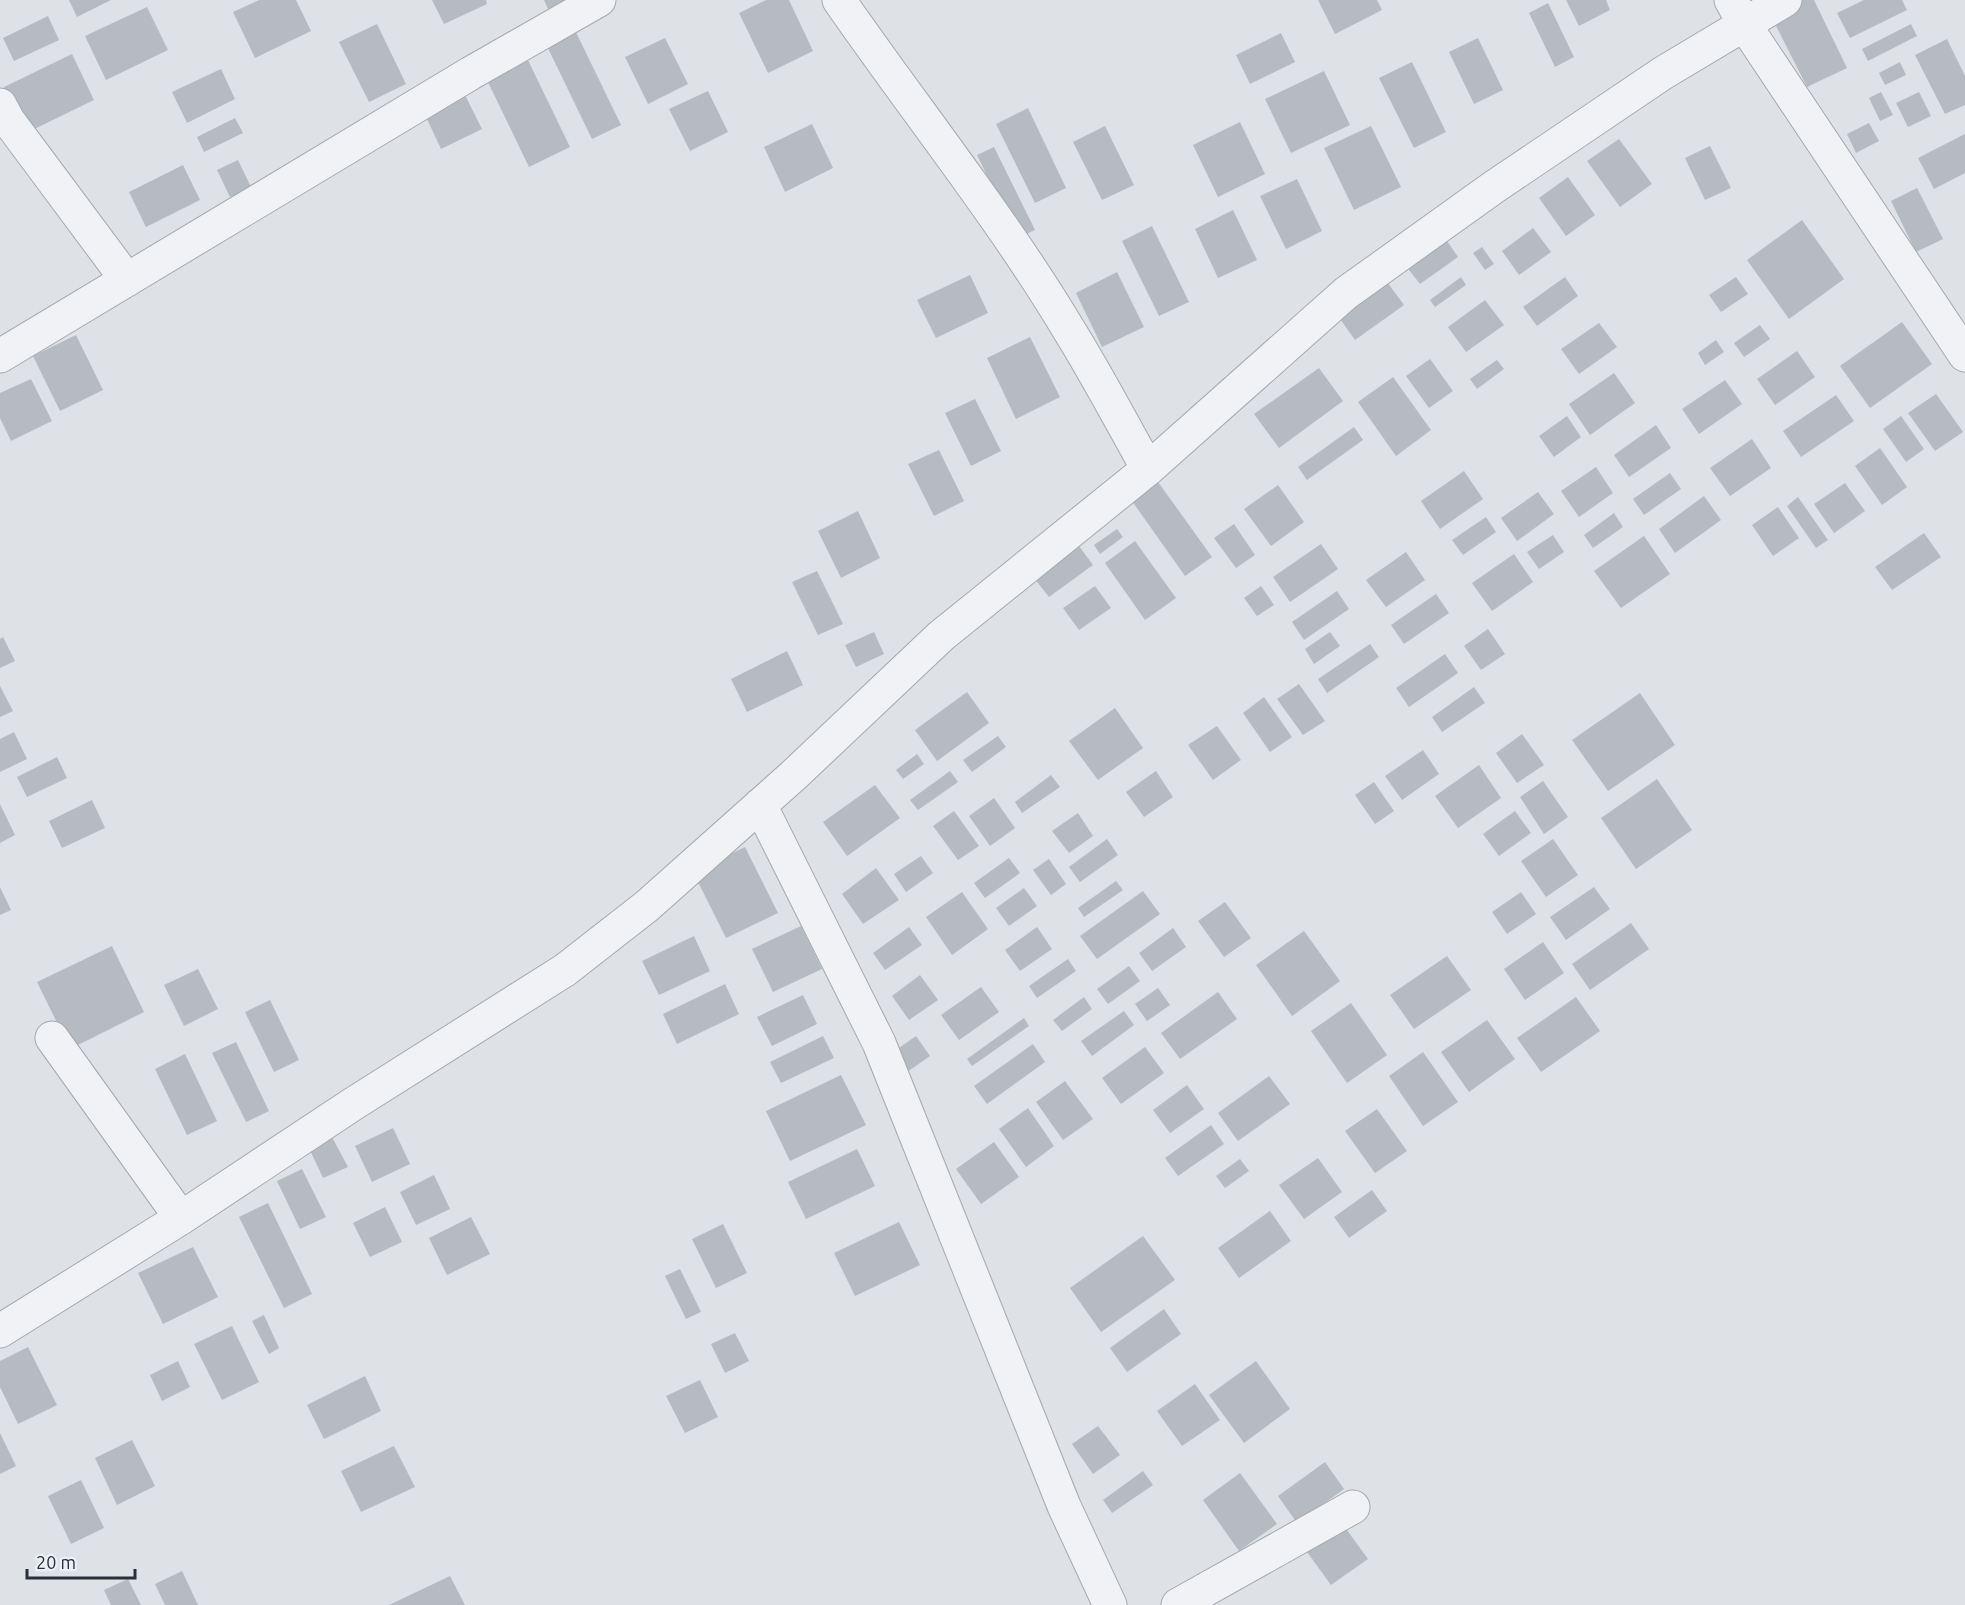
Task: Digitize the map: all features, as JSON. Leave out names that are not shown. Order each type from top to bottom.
[{"type":"street","points":[[0,356],[246,206],[599,0]]},
{"type":"street","points":[[839,0],[896,83],[1009,238],[1069,329],[1148,469]]},
{"type":"street","points":[[0,1331],[181,1218],[353,1104],[565,970],[647,906],[760,805],[941,636],[1148,469],[1346,293],[1494,187],[1663,73],[1738,12],[1785,0]]},
{"type":"street","points":[[1738,12],[1956,322],[1965,355]]},
{"type":"street","points":[[0,105],[8,120],[127,280]]},
{"type":"street","points":[[760,805],[879,1043],[1059,1495],[1110,1605]]},
{"type":"street","points":[[52,1038],[181,1218]]},
{"type":"street","points":[[1178,1605],[1353,1507]]},
{"type":"building","points":[[69,0],[111,0],[77,17]]},
{"type":"building","points":[[259,0],[296,0],[311,31],[255,58],[233,12]]},
{"type":"building","points":[[432,0],[486,0],[487,4],[444,24]]},
{"type":"building","points":[[544,0],[566,0],[548,9]]},
{"type":"building","points":[[766,0],[789,0],[813,51],[768,73],[739,13]]},
{"type":"building","points":[[1318,0],[1377,0],[1382,10],[1335,34]]},
{"type":"building","points":[[1566,0],[1606,0],[1610,10],[1579,26]]},
{"type":"building","points":[[1803,0],[1814,0],[1847,68],[1807,87],[1771,16]]},
{"type":"building","points":[[1864,0],[1902,0],[1907,10],[1850,38],[1837,13]]},
{"type":"building","points":[[1548,3],[1574,57],[1555,67],[1529,13]]},
{"type":"building","points":[[147,7],[168,50],[106,80],[85,36]]},
{"type":"building","points":[[48,16],[59,40],[14,61],[3,38]]},
{"type":"building","points":[[377,24],[406,84],[369,102],[339,42]]},
{"type":"building","points":[[1911,24],[1917,36],[1868,61],[1862,49]]},
{"type":"building","points":[[573,26],[621,125],[592,139],[544,40]]},
{"type":"building","points":[[1281,33],[1295,62],[1250,84],[1236,55]]},
{"type":"building","points":[[665,38],[688,84],[648,104],[625,57]]},
{"type":"building","points":[[1478,38],[1503,90],[1474,104],[1449,52]]},
{"type":"building","points":[[1947,39],[1965,76],[1965,105],[1945,114],[1915,55]]},
{"type":"building","points":[[72,54],[94,100],[26,133],[4,87]]},
{"type":"building","points":[[526,56],[570,147],[529,167],[485,76]]},
{"type":"building","points":[[1412,62],[1446,132],[1414,148],[1379,78]]},
{"type":"building","points":[[1900,62],[1906,75],[1885,85],[1879,73]]},
{"type":"building","points":[[221,69],[235,99],[187,123],[172,92]]},
{"type":"building","points":[[1324,71],[1350,125],[1291,153],[1265,99]]},
{"type":"building","points":[[461,87],[482,129],[441,149],[421,106]]},
{"type":"building","points":[[708,91],[728,132],[690,151],[669,109]]},
{"type":"building","points":[[1881,92],[1893,115],[1880,121],[1869,98]]},
{"type":"building","points":[[1919,92],[1931,116],[1908,127],[1896,103]]},
{"type":"building","points":[[1028,108],[1066,188],[1035,203],[996,124]]},
{"type":"building","points":[[235,118],[243,133],[204,152],[197,137]]},
{"type":"building","points":[[1240,122],[1265,174],[1218,197],[1193,145]]},
{"type":"building","points":[[1869,123],[1879,141],[1856,153],[1847,134]]},
{"type":"building","points":[[812,124],[833,168],[785,192],[764,147]]},
{"type":"building","points":[[1105,126],[1134,185],[1102,200],[1073,142]]},
{"type":"building","points":[[1371,126],[1401,187],[1354,210],[1324,148]]},
{"type":"building","points":[[1965,134],[1965,173],[1934,189],[1918,158]]},
{"type":"building","points":[[1619,139],[1652,184],[1620,207],[1587,161]]},
{"type":"building","points":[[1710,146],[1731,188],[1705,200],[1685,158]]},
{"type":"building","points":[[994,147],[1035,230],[1017,238],[977,155]]},
{"type":"building","points":[[238,160],[251,187],[230,197],[217,170]]},
{"type":"building","points":[[183,165],[200,200],[146,227],[129,192]]},
{"type":"building","points":[[1568,177],[1595,215],[1566,236],[1539,198]]},
{"type":"building","points":[[1297,179],[1322,231],[1286,249],[1260,196]]},
{"type":"building","points":[[1917,188],[1943,239],[1916,252],[1891,201]]},
{"type":"building","points":[[1233,210],[1257,260],[1218,278],[1195,229]]},
{"type":"building","points":[[1802,220],[1844,279],[1789,319],[1747,260]]},
{"type":"building","points":[[1152,226],[1189,302],[1159,316],[1122,241]]},
{"type":"building","points":[[1533,228],[1551,252],[1519,275],[1502,251]]},
{"type":"building","points":[[1445,238],[1458,257],[1420,284],[1406,266]]},
{"type":"building","points":[[1482,247],[1494,264],[1485,270],[1473,253]]},
{"type":"building","points":[[1117,272],[1144,327],[1102,347],[1076,293]]},
{"type":"building","points":[[970,275],[988,313],[936,338],[917,300]]},
{"type":"building","points":[[1382,275],[1404,305],[1355,340],[1333,309]]},
{"type":"building","points":[[1461,277],[1466,285],[1435,307],[1430,300]]},
{"type":"building","points":[[1565,277],[1578,296],[1537,326],[1523,307]]},
{"type":"building","points":[[1736,277],[1748,294],[1721,312],[1709,295]]},
{"type":"building","points":[[1485,300],[1504,325],[1466,352],[1448,327]]},
{"type":"building","points":[[1902,322],[1932,364],[1870,408],[1840,366]]},
{"type":"building","points":[[1599,323],[1617,347],[1579,374],[1561,349]]},
{"type":"building","points":[[1760,325],[1770,339],[1744,357],[1734,343]]},
{"type":"building","points":[[76,335],[103,390],[60,411],[33,356]]},
{"type":"building","points":[[1030,337],[1060,397],[1016,419],[987,358]]},
{"type":"building","points":[[1716,340],[1724,352],[1705,365],[1698,353]]},
{"type":"building","points":[[1797,351],[1815,377],[1775,405],[1757,379]]},
{"type":"building","points":[[1430,359],[1453,391],[1429,408],[1406,376]]},
{"type":"building","points":[[1497,360],[1504,369],[1477,389],[1470,379]]},
{"type":"building","points":[[1319,368],[1343,401],[1279,448],[1254,414]]},
{"type":"building","points":[[1614,373],[1635,403],[1590,435],[1569,404]]},
{"type":"building","points":[[1393,377],[1431,430],[1396,456],[1358,402]]},
{"type":"building","points":[[31,379],[52,421],[11,441],[0,418],[0,393]]},
{"type":"building","points":[[1725,380],[1742,404],[1699,434],[1682,409]]},
{"type":"building","points":[[1936,394],[1963,432],[1935,451],[1908,413]]},
{"type":"building","points":[[1836,395],[1854,421],[1801,457],[1783,431]]},
{"type":"building","points":[[975,399],[1001,451],[971,466],[945,413]]},
{"type":"building","points":[[1567,416],[1581,437],[1554,457],[1539,436]]},
{"type":"building","points":[[1901,416],[1924,449],[1906,462],[1883,429]]},
{"type":"building","points":[[1656,425],[1671,448],[1629,477],[1614,455]]},
{"type":"building","points":[[1354,427],[1363,440],[1307,480],[1298,467]]},
{"type":"building","points":[[1752,439],[1771,468],[1730,496],[1710,468]]},
{"type":"building","points":[[1880,448],[1907,487],[1882,505],[1855,466]]},
{"type":"building","points":[[939,450],[964,501],[934,516],[908,464]]},
{"type":"building","points":[[1596,467],[1613,493],[1579,517],[1561,491]]},
{"type":"building","points":[[1464,471],[1483,499],[1440,529],[1421,501]]},
{"type":"building","points":[[1670,473],[1681,489],[1644,515],[1633,499]]},
{"type":"building","points":[[1153,475],[1212,557],[1185,576],[1127,494]]},
{"type":"building","points":[[1845,483],[1865,511],[1834,533],[1814,504]]},
{"type":"building","points":[[1278,485],[1304,522],[1271,546],[1244,509]]},
{"type":"building","points":[[1538,492],[1554,514],[1517,541],[1501,518]]},
{"type":"building","points":[[1704,496],[1721,520],[1675,553],[1659,529]]},
{"type":"building","points":[[1798,497],[1828,540],[1816,548],[1787,506]]},
{"type":"building","points":[[1778,507],[1799,538],[1773,556],[1752,525]]},
{"type":"building","points":[[858,511],[880,558],[841,578],[818,531]]},
{"type":"building","points":[[1614,513],[1623,527],[1593,548],[1584,535]]},
{"type":"building","points":[[1486,517],[1496,532],[1463,555],[1452,540]]},
{"type":"building","points":[[1234,524],[1255,555],[1236,568],[1214,538]]},
{"type":"building","points":[[1117,529],[1123,537],[1100,554],[1094,545]]},
{"type":"building","points":[[1924,533],[1941,557],[1892,590],[1875,567]]},
{"type":"building","points":[[1553,535],[1564,552],[1539,569],[1527,552]]},
{"type":"building","points":[[1644,536],[1670,574],[1621,608],[1594,571]]},
{"type":"building","points":[[1135,541],[1176,598],[1145,620],[1105,563]]},
{"type":"building","points":[[1321,544],[1338,569],[1290,602],[1273,577]]},
{"type":"building","points":[[1079,546],[1093,565],[1049,597],[1034,578]]},
{"type":"building","points":[[1406,552],[1425,580],[1386,607],[1366,580]]},
{"type":"building","points":[[1514,554],[1533,582],[1492,611],[1472,583]]},
{"type":"building","points":[[817,571],[843,624],[818,635],[792,582]]},
{"type":"building","points":[[1095,586],[1111,608],[1079,630],[1063,608]]},
{"type":"building","points":[[1261,586],[1274,605],[1257,616],[1244,598]]},
{"type":"building","points":[[1337,591],[1349,609],[1304,640],[1292,622]]},
{"type":"building","points":[[1436,594],[1449,613],[1404,644],[1391,625]]},
{"type":"building","points":[[1488,629],[1505,654],[1481,670],[1464,646]]},
{"type":"building","points":[[874,632],[884,654],[856,667],[845,645]]},
{"type":"building","points":[[1330,632],[1340,646],[1314,664],[1305,649]]},
{"type":"building","points":[[3,637],[15,661],[0,668],[0,639]]},
{"type":"building","points":[[1370,644],[1379,657],[1327,693],[1318,679]]},
{"type":"building","points":[[787,651],[803,685],[747,712],[731,679]]},
{"type":"building","points":[[1445,654],[1458,673],[1409,707],[1396,688]]},
{"type":"building","points":[[1299,684],[1325,721],[1303,735],[1277,699]]},
{"type":"building","points":[[0,686],[13,711],[0,717]]},
{"type":"building","points":[[1474,687],[1485,703],[1442,732],[1432,717]]},
{"type":"building","points":[[967,692],[989,723],[937,761],[915,730]]},
{"type":"building","points":[[1640,693],[1675,745],[1608,791],[1572,740]]},
{"type":"building","points":[[1264,697],[1292,737],[1270,752],[1243,713]]},
{"type":"building","points":[[1115,708],[1143,748],[1098,780],[1069,741]]},
{"type":"building","points":[[1217,726],[1241,760],[1213,780],[1188,745]]},
{"type":"building","points":[[14,732],[27,759],[0,772],[0,739]]},
{"type":"building","points":[[1522,734],[1544,765],[1517,783],[1496,753]]},
{"type":"building","points":[[998,736],[1006,747],[972,772],[963,760]]},
{"type":"building","points":[[1423,750],[1439,774],[1402,800],[1385,776]]},
{"type":"building","points":[[917,754],[924,764],[903,779],[896,770]]},
{"type":"building","points":[[57,757],[67,778],[27,797],[17,777]]},
{"type":"building","points":[[1479,765],[1501,798],[1458,828],[1435,796]]},
{"type":"building","points":[[950,771],[958,782],[918,810],[910,800]]},
{"type":"building","points":[[1156,771],[1173,797],[1144,817],[1126,792]]},
{"type":"building","points":[[1051,775],[1060,787],[1022,813],[1015,802]]},
{"type":"building","points":[[1657,779],[1692,830],[1636,869],[1601,818]]},
{"type":"building","points":[[1543,781],[1568,817],[1544,834],[1520,797]]},
{"type":"building","points":[[1374,782],[1394,811],[1375,824],[1355,795]]},
{"type":"building","points":[[875,785],[900,818],[847,856],[823,822]]},
{"type":"building","points":[[994,798],[1015,828],[990,846],[969,816]]},
{"type":"building","points":[[92,800],[105,828],[62,848],[49,821]]},
{"type":"building","points":[[0,804],[15,835],[0,843]]},
{"type":"building","points":[[954,811],[979,846],[958,860],[933,826]]},
{"type":"building","points":[[1515,811],[1531,833],[1499,856],[1483,834]]},
{"type":"building","points":[[1078,813],[1093,836],[1069,853],[1052,831]]},
{"type":"building","points":[[1107,839],[1118,855],[1080,882],[1069,867]]},
{"type":"building","points":[[1553,839],[1578,875],[1546,897],[1521,861]]},
{"type":"building","points":[[745,847],[778,913],[726,938],[693,872]]},
{"type":"building","points":[[921,856],[933,873],[906,892],[894,874]]},
{"type":"building","points":[[1009,858],[1020,873],[985,898],[974,883]]},
{"type":"building","points":[[1049,859],[1066,884],[1051,895],[1033,870]]},
{"type":"building","points":[[876,868],[899,900],[863,924],[842,894]]},
{"type":"building","points":[[1116,881],[1123,890],[1084,917],[1078,908]]},
{"type":"building","points":[[0,887],[11,910],[0,915]]},
{"type":"building","points":[[1594,887],[1610,909],[1566,940],[1550,917]]},
{"type":"building","points":[[1024,888],[1037,906],[1009,926],[996,908]]},
{"type":"building","points":[[1143,891],[1160,914],[1097,959],[1080,936]]},
{"type":"building","points":[[962,892],[988,929],[952,955],[926,917]]},
{"type":"building","points":[[1521,892],[1536,914],[1507,934],[1492,912]]},
{"type":"building","points":[[1225,902],[1251,938],[1224,957],[1198,921]]},
{"type":"building","points":[[1631,923],[1649,949],[1590,990],[1572,964]]},
{"type":"building","points":[[801,926],[822,969],[773,992],[752,949]]},
{"type":"building","points":[[909,927],[922,945],[885,970],[873,953]]},
{"type":"building","points":[[1037,927],[1052,949],[1020,971],[1005,950]]},
{"type":"building","points":[[1173,928],[1186,947],[1152,971],[1139,953]]},
{"type":"building","points":[[1304,931],[1340,981],[1292,1016],[1256,965]]},
{"type":"building","points":[[694,936],[710,971],[659,995],[642,961]]},
{"type":"building","points":[[1543,942],[1564,973],[1525,1000],[1504,969]]},
{"type":"building","points":[[112,946],[144,1012],[70,1049],[37,982]]},
{"type":"building","points":[[1447,956],[1471,990],[1414,1029],[1390,995]]},
{"type":"building","points":[[1068,959],[1076,971],[1037,998],[1029,986]]},
{"type":"building","points":[[1129,966],[1140,981],[1108,1004],[1097,989]]},
{"type":"building","points":[[198,969],[218,1009],[184,1026],[164,985]]},
{"type":"building","points":[[920,975],[938,1000],[909,1020],[892,996]]},
{"type":"building","points":[[725,984],[739,1014],[677,1044],[663,1014]]},
{"type":"building","points":[[981,987],[999,1012],[959,1040],[941,1015]]},
{"type":"building","points":[[1158,988],[1170,1005],[1147,1021],[1135,1004]]},
{"type":"building","points":[[1218,992],[1237,1019],[1180,1059],[1161,1033]]},
{"type":"building","points":[[803,995],[817,1024],[772,1046],[757,1017]]},
{"type":"building","points":[[1084,997],[1092,1009],[1062,1031],[1053,1020]]},
{"type":"building","points":[[1576,997],[1600,1031],[1541,1072],[1517,1038]]},
{"type":"building","points":[[270,1000],[299,1060],[274,1072],[245,1012]]},
{"type":"building","points":[[1351,1003],[1387,1055],[1347,1083],[1311,1031]]},
{"type":"building","points":[[1124,1011],[1134,1025],[1092,1056],[1081,1041]]},
{"type":"building","points":[[1024,1018],[1029,1026],[972,1066],[967,1059]]},
{"type":"building","points":[[1487,1020],[1515,1059],[1469,1092],[1441,1052]]},
{"type":"building","points":[[823,1036],[834,1058],[781,1083],[770,1062]]},
{"type":"building","points":[[916,1036],[930,1056],[900,1077],[886,1057]]},
{"type":"building","points":[[236,1042],[269,1111],[246,1122],[212,1053]]},
{"type":"building","points":[[1033,1044],[1045,1062],[987,1104],[974,1086]]},
{"type":"building","points":[[1145,1047],[1164,1073],[1121,1104],[1102,1078]]},
{"type":"building","points":[[1423,1052],[1458,1102],[1423,1126],[1389,1076]]},
{"type":"building","points":[[185,1054],[217,1121],[187,1135],[155,1069]]},
{"type":"building","points":[[841,1075],[866,1125],[790,1161],[766,1111]]},
{"type":"building","points":[[1269,1076],[1290,1104],[1238,1141],[1218,1113]]},
{"type":"building","points":[[1065,1081],[1093,1119],[1063,1140],[1036,1102]]},
{"type":"building","points":[[1187,1085],[1204,1109],[1170,1133],[1153,1110]]},
{"type":"building","points":[[1028,1108],[1054,1146],[1026,1167],[999,1129]]},
{"type":"building","points":[[1377,1109],[1407,1151],[1375,1173],[1345,1131]]},
{"type":"building","points":[[1211,1125],[1224,1144],[1178,1176],[1165,1158]]},
{"type":"building","points":[[393,1128],[410,1164],[372,1182],[355,1146]]},
{"type":"building","points":[[332,1137],[348,1167],[323,1178],[309,1148]]},
{"type":"building","points":[[994,1142],[1019,1177],[981,1204],[956,1169]]},
{"type":"building","points":[[857,1149],[875,1186],[806,1219],[788,1182]]},
{"type":"building","points":[[1318,1158],[1342,1192],[1304,1219],[1279,1185]]},
{"type":"building","points":[[1240,1159],[1249,1171],[1225,1188],[1216,1176]]},
{"type":"building","points":[[302,1169],[326,1217],[300,1229],[277,1181]]},
{"type":"building","points":[[434,1175],[450,1209],[416,1225],[400,1192]]},
{"type":"building","points":[[1372,1190],[1387,1211],[1349,1238],[1334,1217]]},
{"type":"building","points":[[268,1203],[312,1294],[284,1308],[239,1217]]},
{"type":"building","points":[[385,1207],[402,1242],[370,1257],[353,1223]]},
{"type":"building","points":[[1270,1211],[1291,1241],[1239,1278],[1218,1248]]},
{"type":"building","points":[[471,1217],[490,1254],[447,1275],[429,1238]]},
{"type":"building","points":[[899,1222],[920,1265],[855,1296],[834,1253]]},
{"type":"building","points":[[723,1224],[747,1273],[716,1288],[692,1239]]},
{"type":"building","points":[[1143,1236],[1175,1280],[1101,1332],[1070,1288]]},
{"type":"building","points":[[193,1247],[218,1297],[163,1324],[138,1273]]},
{"type":"building","points":[[680,1269],[701,1312],[686,1319],[665,1276]]},
{"type":"building","points":[[1164,1309],[1181,1334],[1127,1372],[1110,1348]]},
{"type":"building","points":[[264,1315],[279,1348],[269,1354],[252,1321]]},
{"type":"building","points":[[232,1326],[259,1382],[222,1400],[194,1344]]},
{"type":"building","points":[[735,1333],[749,1361],[725,1373],[711,1344]]},
{"type":"building","points":[[28,1347],[57,1405],[18,1424],[0,1387],[0,1361]]},
{"type":"building","points":[[178,1361],[190,1387],[162,1401],[150,1375]]},
{"type":"building","points":[[1256,1361],[1290,1409],[1244,1443],[1209,1395]]},
{"type":"building","points":[[365,1376],[381,1411],[324,1439],[307,1405]]},
{"type":"building","points":[[700,1380],[718,1417],[685,1433],[666,1396]]},
{"type":"building","points":[[1195,1384],[1220,1420],[1182,1446],[1157,1411]]},
{"type":"building","points":[[1098,1426],[1120,1455],[1093,1474],[1072,1444]]},
{"type":"building","points":[[0,1433],[16,1466],[0,1474]]},
{"type":"building","points":[[132,1440],[155,1486],[117,1505],[95,1458]]},
{"type":"building","points":[[394,1446],[415,1487],[361,1512],[341,1471]]},
{"type":"building","points":[[1325,1462],[1344,1489],[1297,1523],[1278,1496]]},
{"type":"building","points":[[1143,1471],[1153,1485],[1112,1513],[1103,1500]]},
{"type":"building","points":[[1240,1473],[1277,1524],[1239,1551],[1203,1500]]},
{"type":"building","points":[[81,1480],[104,1528],[71,1544],[48,1496]]},
{"type":"building","points":[[1344,1526],[1368,1559],[1331,1585],[1307,1552]]},
{"type":"building","points":[[182,1571],[198,1605],[165,1605],[155,1584]]},
{"type":"building","points":[[450,1576],[465,1605],[389,1605]]},
{"type":"building","points":[[128,1579],[141,1605],[111,1605],[104,1590]]}]
